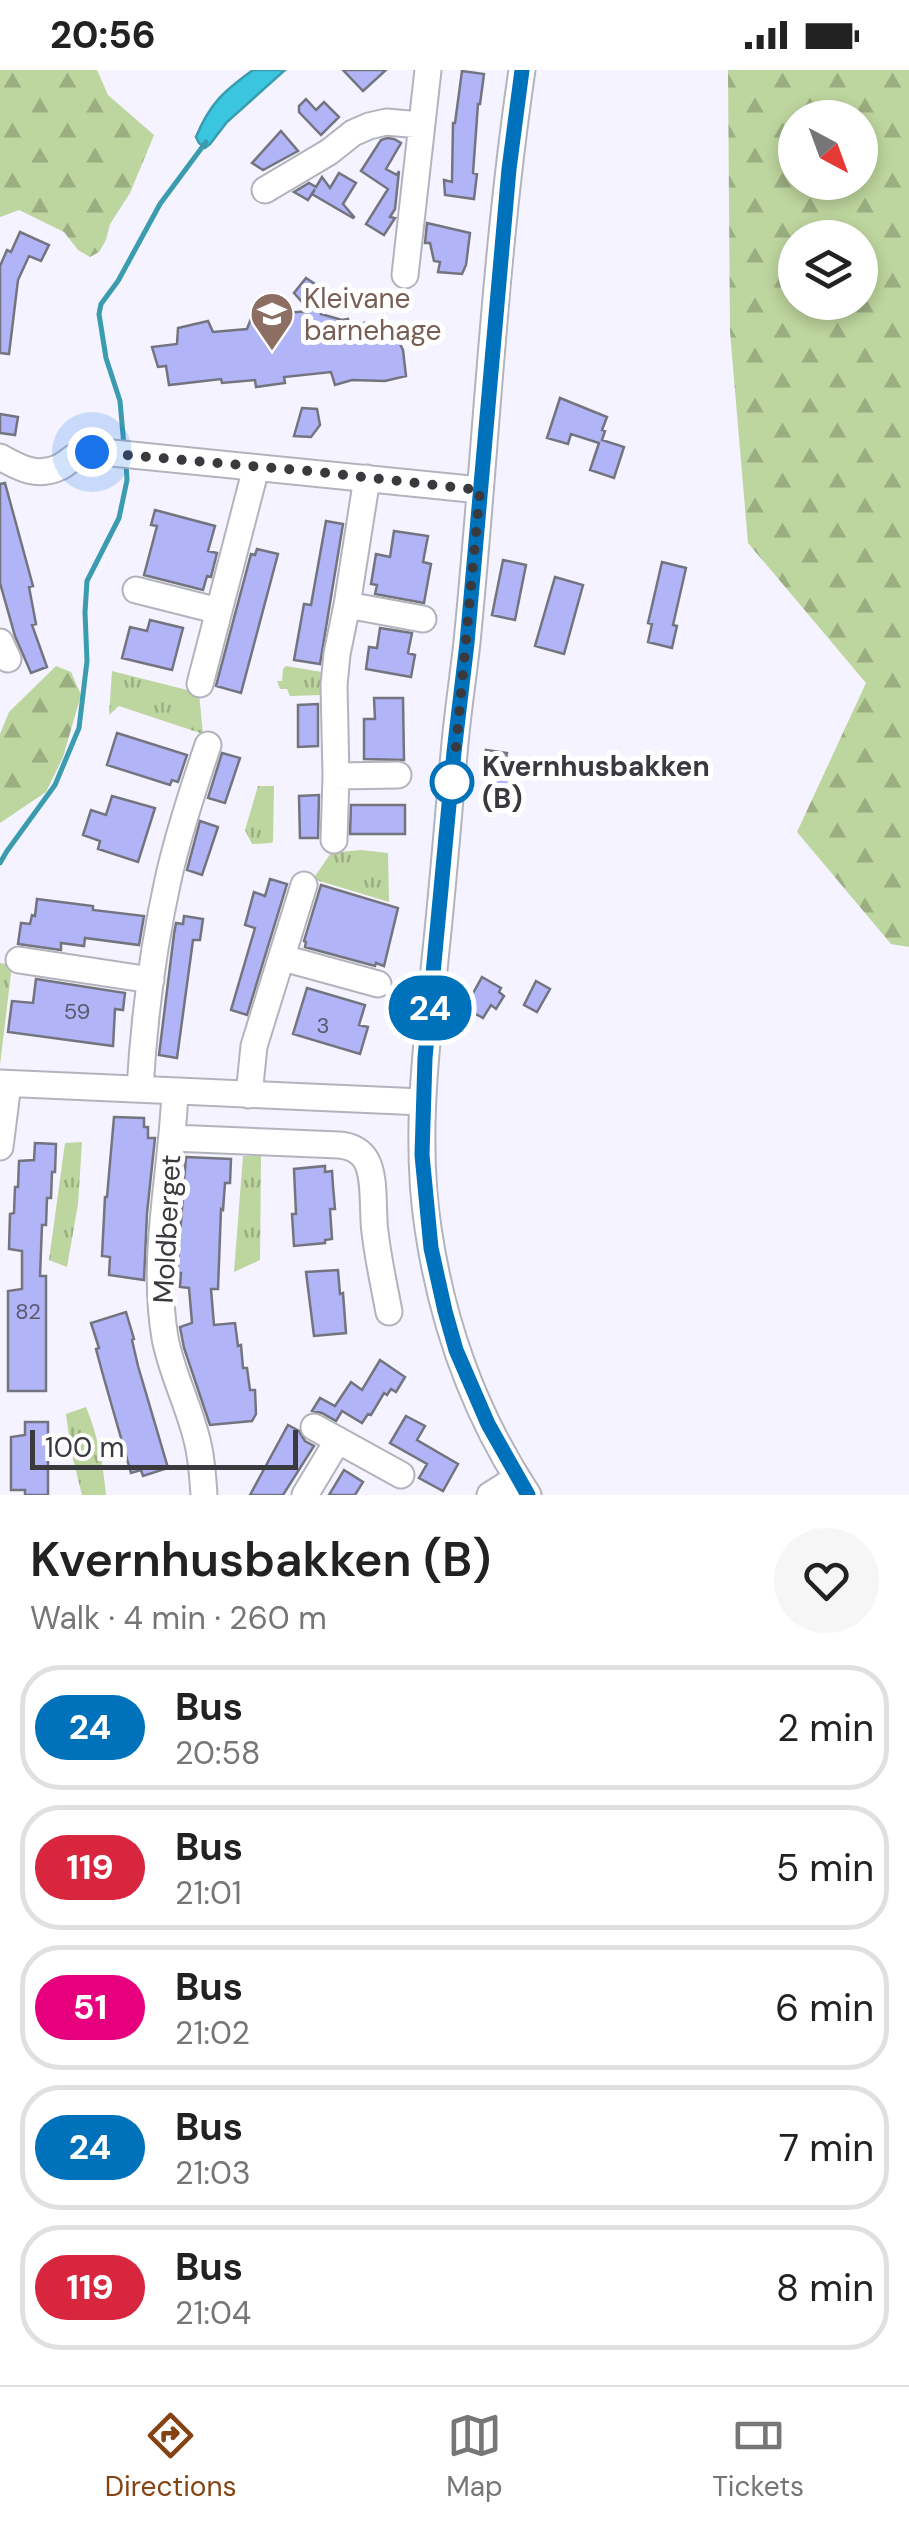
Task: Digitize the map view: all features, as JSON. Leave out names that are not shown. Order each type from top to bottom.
[{"type":"street","points":[[405,275],[428,70]]},
{"type":"street","points":[[490,1495],[522,1487],[470,1383],[445,1311],[426,1210],[422,1102],[509,169],[522,70]]},
{"type":"street","points":[[265,190],[369,126],[386,122],[421,125]]},
{"type":"street","points":[[0,457],[36,472],[48,472],[80,454],[92,452],[480,490]]},
{"type":"street","points":[[200,684],[256,468]]},
{"type":"street","points":[[334,840],[336,654],[367,478]]},
{"type":"street","points":[[136,590],[219,611]]},
{"type":"street","points":[[347,605],[423,618]]},
{"type":"street","points":[[140,1089],[151,980],[168,880],[208,744]]},
{"type":"street","points":[[336,776],[398,775]]},
{"type":"street","points":[[249,1095],[254,1046],[304,885]]},
{"type":"street","points":[[283,958],[378,984]]},
{"type":"street","points":[[19,960],[151,980]]},
{"type":"street","points":[[0,1147],[4,1084],[422,1102]]},
{"type":"street","name":"Moldberget","points":[[175,1091],[162,1228],[162,1309],[165,1339],[199,1446],[204,1495]]},
{"type":"street","name":"Moldberget","points":[[172,1138],[348,1146],[366,1142],[374,1229],[389,1312]]},
{"type":"street","points":[[314,1427],[401,1475]]},
{"type":"street","points":[[305,1495],[338,1440]]},
{"type":"green space","points":[[0,70],[97,70],[108,95],[154,135],[130,193],[110,224],[106,240],[99,252],[90,257],[78,250],[64,232],[19,210],[0,217]]},
{"type":"green space","points":[[728,70],[909,70],[909,947],[891,944],[797,832],[866,683],[748,543],[730,332]]},
{"type":"green space","points":[[56,666],[71,672],[81,695],[63,757],[46,792],[0,823],[0,734],[9,712]]},
{"type":"green space","points":[[286,666],[322,672],[321,683],[325,684],[321,695],[290,696],[287,689],[280,689],[277,681],[282,681]]},
{"type":"green space","points":[[112,671],[199,693],[203,734],[119,706],[109,715]]},
{"type":"green space","points":[[258,786],[274,786],[273,842],[252,844],[245,830]]},
{"type":"green space","points":[[331,853],[388,853],[389,902],[313,879]]},
{"type":"green space","points":[[0,963],[12,965],[0,1065]]},
{"type":"green space","points":[[82,1142],[78,1204],[67,1267],[49,1260],[65,1143]]},
{"type":"green space","points":[[243,1156],[261,1156],[260,1260],[234,1272]]},
{"type":"green space","points":[[86,1407],[99,1450],[106,1495],[82,1495],[71,1451],[66,1414]]},
{"type":"water","points":[[253,70],[285,70],[227,122],[205,148],[196,137],[207,115],[226,91]]},
{"type":"building","points":[[343,70],[386,70],[363,91]]},
{"type":"building","points":[[462,71],[484,74],[478,104],[474,199],[445,195],[444,180],[452,182],[453,123]]},
{"type":"building","points":[[306,99],[316,110],[324,102],[339,117],[321,135],[299,112]]},
{"type":"building","points":[[281,131],[298,151],[263,170],[252,163]]},
{"type":"building","points":[[381,140],[401,143],[386,169],[397,175],[399,171],[395,209],[390,217],[395,218],[384,235],[366,224],[388,189],[361,171]]},
{"type":"building","points":[[339,173],[356,183],[343,204],[353,218],[312,194],[315,189],[308,200],[294,192],[309,183],[316,187],[322,177],[330,188]]},
{"type":"building","points":[[427,223],[470,233],[462,274],[438,272],[440,262],[434,261],[430,243],[425,243]]},
{"type":"building","points":[[20,232],[49,245],[41,261],[29,256],[18,280],[9,354],[0,353],[0,266]]},
{"type":"building","points":[[306,278],[326,291],[321,314],[348,319],[349,325],[372,322],[372,329],[386,327],[394,333],[403,350],[406,376],[335,385],[331,372],[284,377],[285,383],[256,387],[255,380],[222,383],[221,379],[169,385],[166,366],[158,367],[152,347],[177,344],[178,328],[208,321],[213,332],[247,329],[254,311],[310,311],[294,293]]},
{"type":"building","points":[[560,398],[607,417],[602,440],[624,447],[614,478],[590,470],[599,443],[571,434],[568,444],[547,438]]},
{"type":"building","points":[[302,408],[317,409],[320,425],[311,437],[294,436]]},
{"type":"building","points":[[0,414],[18,417],[15,435],[0,433]]},
{"type":"building","points":[[5,483],[33,586],[29,587],[36,624],[32,625],[47,667],[31,673],[15,636],[0,583],[0,484]]},
{"type":"building","points":[[155,510],[215,526],[208,551],[217,553],[203,590],[144,575],[157,526],[151,525]]},
{"type":"building","points":[[326,521],[343,524],[320,664],[294,660],[304,604],[311,605]]},
{"type":"building","points":[[394,531],[428,536],[423,562],[431,564],[424,603],[375,594],[377,585],[371,584],[376,554],[390,557]]},
{"type":"building","points":[[257,549],[278,554],[241,693],[216,686],[251,554],[255,555]]},
{"type":"building","points":[[503,560],[526,565],[515,620],[492,615]]},
{"type":"building","points":[[662,562],[686,568],[672,648],[648,642],[652,624],[648,623]]},
{"type":"building","points":[[555,577],[583,585],[564,654],[535,646]]},
{"type":"building","points":[[150,620],[183,628],[172,670],[122,658],[130,627],[147,631]]},
{"type":"building","points":[[380,628],[412,633],[408,653],[415,655],[411,677],[366,669],[369,647],[377,648]]},
{"type":"building","points":[[374,698],[403,698],[404,760],[364,759],[364,719],[375,719]]},
{"type":"building","points":[[318,704],[318,746],[298,747],[298,705]]},
{"type":"building","points":[[117,733],[187,755],[178,782],[172,780],[170,785],[107,765]]},
{"type":"building","points":[[486,750],[507,753],[506,758],[511,759],[509,809],[485,808]]},
{"type":"building","points":[[222,753],[240,758],[225,803],[208,798]]},
{"type":"building","points":[[319,795],[318,838],[300,838],[299,796]]},
{"type":"building","points":[[112,796],[155,808],[138,862],[98,849],[100,841],[83,835],[91,810],[106,815]]},
{"type":"building","points":[[351,805],[405,805],[405,834],[350,834]]},
{"type":"building","points":[[200,821],[218,827],[202,875],[187,870]]},
{"type":"building","points":[[270,879],[287,884],[247,1015],[231,1010],[255,928],[245,925],[254,892],[265,896]]},
{"type":"building","points":[[321,885],[398,908],[384,966],[305,947]]},
{"type":"building","points":[[37,899],[144,916],[139,945],[85,938],[84,946],[61,943],[61,950],[18,944],[21,923],[30,924]]},
{"type":"building","points":[[184,916],[203,919],[200,940],[193,940],[177,1058],[159,1055],[174,934],[176,923],[183,924]]},
{"type":"building","points":[[482,977],[501,988],[499,992],[504,996],[496,1009],[491,1005],[483,1018],[465,1008]]},
{"type":"building","points":[[36,979],[125,993],[123,1010],[115,1009],[113,1046],[8,1032],[12,1001],[33,1003]]},
{"type":"building","points":[[536,981],[550,989],[537,1012],[524,1005]]},
{"type":"building","points":[[307,988],[365,1005],[359,1025],[368,1027],[360,1054],[293,1034]]},
{"type":"building","points":[[114,1117],[144,1118],[148,1138],[155,1138],[144,1280],[109,1275],[110,1257],[102,1256]]},
{"type":"building","points":[[35,1143],[56,1144],[51,1198],[47,1198],[46,1225],[42,1225],[40,1276],[46,1276],[46,1391],[8,1391],[8,1291],[22,1289],[22,1251],[9,1249],[10,1214],[14,1213],[19,1161],[34,1160]]},
{"type":"building","points":[[186,1157],[231,1159],[230,1183],[225,1183],[221,1209],[218,1289],[211,1289],[214,1325],[235,1323],[243,1368],[247,1368],[250,1390],[255,1390],[256,1414],[252,1421],[210,1425],[184,1348],[180,1327],[192,1323],[189,1288],[180,1287],[181,1273],[177,1273]]},
{"type":"building","points":[[325,1166],[325,1172],[332,1171],[332,1239],[294,1246],[294,1169]]},
{"type":"building","points":[[338,1270],[346,1333],[314,1336],[306,1272]]},
{"type":"building","points":[[126,1312],[168,1468],[143,1476],[141,1470],[131,1473],[91,1323]]},
{"type":"building","points":[[380,1360],[405,1377],[396,1392],[391,1389],[387,1395],[384,1393],[362,1423],[342,1411],[336,1421],[312,1411],[320,1398],[335,1406],[351,1382],[362,1390]]},
{"type":"building","points":[[406,1416],[425,1426],[417,1440],[458,1464],[443,1491],[419,1478],[427,1464],[390,1443]]},
{"type":"building","points":[[25,1422],[48,1422],[48,1495],[25,1495],[25,1490],[11,1490],[11,1437],[25,1435]]},
{"type":"building","points":[[288,1425],[314,1446],[283,1495],[250,1495]]},
{"type":"building","points":[[344,1470],[363,1482],[355,1495],[329,1495]]},
{"type":"waterway","points":[[124,446],[120,401],[106,358],[101,304],[160,204],[206,142]]},
{"type":"waterway","points":[[0,863],[55,785],[79,728],[87,661],[87,581],[119,518],[127,480],[126,462]]},
{"type":"bus line","name":"24","points":[[522,70],[509,169],[425,1058],[422,1155],[431,1248],[456,1350],[488,1424],[528,1495]]},
{"type":"place","name":"Kleivane barnehage","points":[[272,352]]},
{"type":"place","name":"Kvernhusbakken (B)","points":[[452,782]]},
{"type":"route","points":[[92,452],[480,490],[452,790],[452,782]]}]
